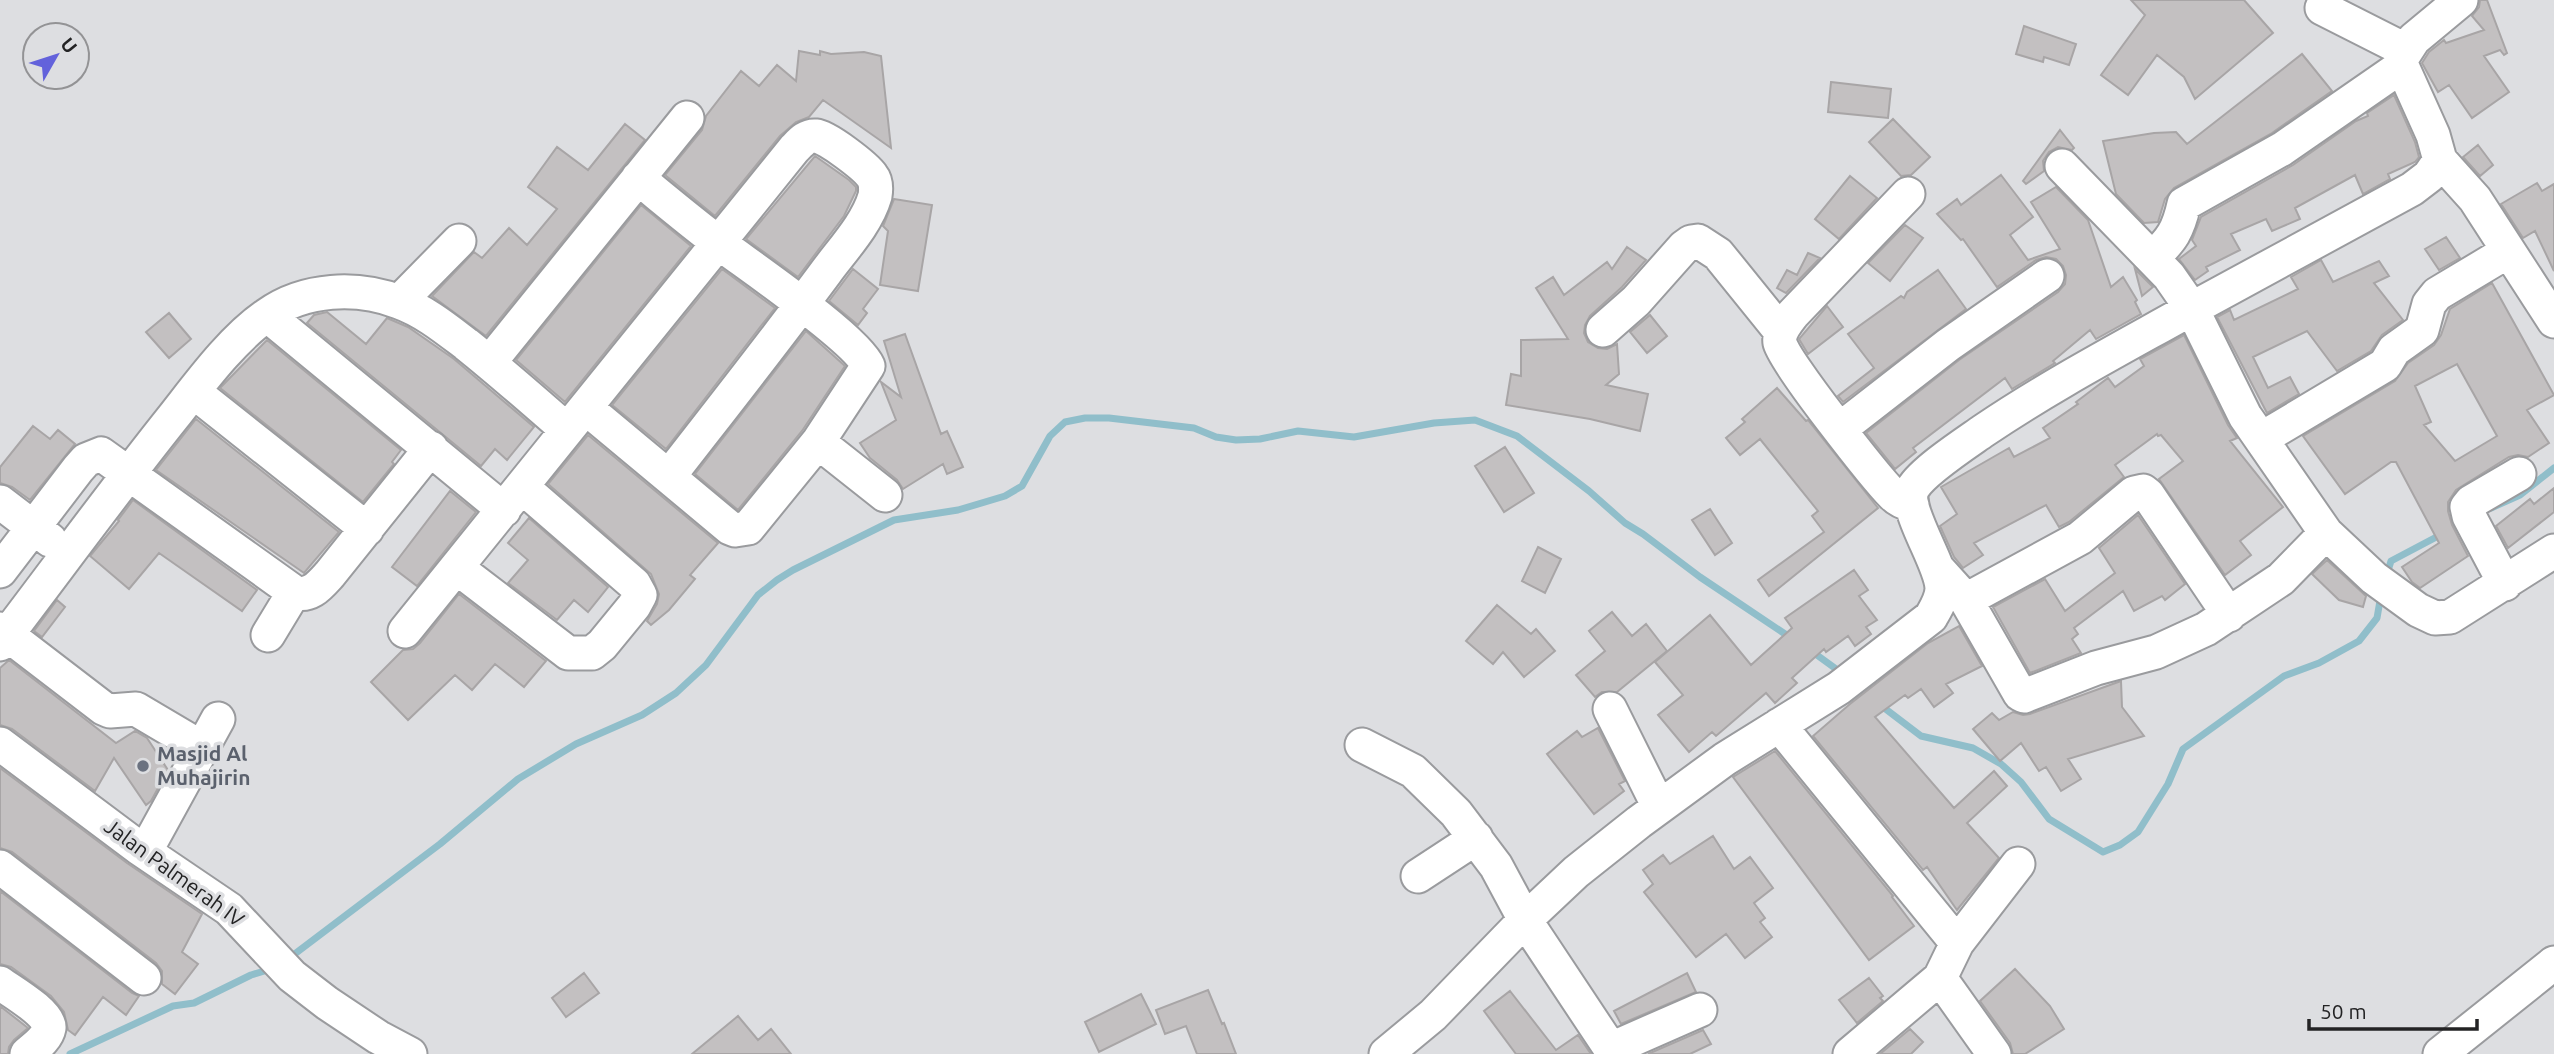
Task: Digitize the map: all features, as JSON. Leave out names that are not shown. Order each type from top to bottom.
[{"type":"street","points":[[2153,258],[2177,230],[2184,204],[2281,149],[2404,58],[2414,38],[2461,0]]},
{"type":"street","points":[[2322,8],[2404,58],[2440,160],[2475,199],[2554,321]]},
{"type":"street","points":[[489,363],[687,118]]},
{"type":"street","points":[[405,631],[803,139],[816,136],[832,143],[872,176],[876,184],[875,195],[856,231],[802,305],[670,475]]},
{"type":"street","points":[[1386,1054],[1433,1014],[1576,872],[1659,807],[1725,760],[1850,679],[1931,617],[1940,603],[1942,589],[1938,569],[1912,505],[1911,493],[1916,484],[1961,447],[2034,397],[2412,189],[2430,176],[2440,160]]},
{"type":"street","points":[[2062,166],[2153,258],[2192,309],[2245,416],[2326,533],[2383,584],[2428,616],[2440,619],[2450,617],[2554,551]]},
{"type":"street","points":[[202,748],[136,709],[110,711],[103,708],[3,636],[129,472],[233,346],[267,315],[286,304],[330,293],[354,291],[399,302],[420,311],[489,363],[670,475],[730,527],[742,530],[748,528],[818,442],[868,366],[859,352],[638,178]]},
{"type":"street","points":[[1908,194],[1793,314],[1781,332],[1780,343],[1786,356],[1840,429],[1892,494],[1904,503],[1912,505]]},
{"type":"street","points":[[399,302],[459,241]]},
{"type":"street","points":[[1603,330],[1636,301],[1684,247],[1698,241],[1718,254],[1781,332]]},
{"type":"street","points":[[2261,439],[2385,365],[2394,350],[2422,330],[2429,304],[2437,294],[2507,251]]},
{"type":"street","points":[[1840,429],[1948,345],[2047,276]]},
{"type":"street","points":[[267,315],[431,448],[513,499],[634,583],[640,595],[602,645],[592,653],[568,653],[457,568]]},
{"type":"street","points":[[194,392],[367,529]]},
{"type":"street","points":[[818,442],[885,495]]},
{"type":"street","points":[[0,570],[78,469],[94,456],[101,454],[294,593],[305,594],[313,590],[367,529],[431,448]]},
{"type":"street","points":[[2505,584],[2471,520],[2467,507],[2519,474]]},
{"type":"street","points":[[1966,600],[2080,538],[2134,493],[2143,491],[2229,615]]},
{"type":"street","points":[[0,502],[68,554]]},
{"type":"street","points":[[1938,569],[1966,600],[2020,694],[2024,696],[2096,668],[2156,652],[2206,629],[2281,579],[2326,533]]},
{"type":"street","points":[[268,635],[294,593]]},
{"type":"street","points":[[1610,709],[1659,807]]},
{"type":"street","points":[[145,852],[218,719]]},
{"type":"street","points":[[1779,725],[1957,943]]},
{"type":"street","name":"Jalan Palmerah IV","points":[[0,744],[145,852],[229,909],[284,967],[327,1003],[378,1037],[410,1054]]},
{"type":"street","points":[[1362,745],[1413,771],[1456,813],[1496,866],[1525,920],[1613,1052],[1700,1010]]},
{"type":"street","points":[[1418,876],[1476,838]]},
{"type":"street","points":[[1850,1054],[1940,978],[1957,943],[2018,864]]},
{"type":"street","points":[[0,867],[144,978]]},
{"type":"street","points":[[2440,1054],[2554,963]]},
{"type":"street","points":[[1940,978],[1994,1054]]},
{"type":"street","points":[[0,983],[49,1021],[46,1036],[27,1054]]},
{"type":"building","points":[[2131,0],[2244,0],[2273,33],[2195,99],[2184,77],[2157,55],[2128,95],[2101,75],[2145,15]]},
{"type":"building","points":[[2480,0],[2487,0],[2507,53],[2504,55],[2500,50],[2484,56],[2509,92],[2472,118],[2449,85],[2438,92],[2422,63],[2429,52],[2444,40],[2446,43],[2484,30],[2472,16],[2479,7]]},
{"type":"building","points":[[2024,26],[2076,44],[2069,65],[2044,57],[2043,62],[2016,54]]},
{"type":"building","points":[[799,51],[820,55],[820,51],[831,54],[864,52],[881,56],[891,148],[823,100],[809,117],[796,122],[780,136],[715,216],[665,175],[702,130],[706,116],[741,71],[759,86],[777,65],[796,81]]},
{"type":"building","points":[[2302,54],[2332,91],[2272,133],[2174,188],[2165,199],[2158,222],[2144,223],[2116,194],[2103,141],[2176,132],[2187,144]]},
{"type":"building","points":[[1831,82],[1891,89],[1888,118],[1828,112]]},
{"type":"building","points":[[2394,95],[2415,142],[2419,157],[2415,162],[2388,174],[2390,179],[2363,194],[2355,175],[2295,208],[2300,219],[2272,231],[2266,219],[2231,234],[2240,250],[2206,267],[2208,271],[2195,280],[2179,259],[2196,246],[2192,240],[2201,217],[2293,165],[2356,121],[2368,116],[2367,113]]},
{"type":"building","points":[[1893,119],[1930,157],[1911,175],[1901,176],[1869,142]]},
{"type":"building","points":[[625,124],[645,140],[486,336],[432,296],[474,252],[482,258],[509,228],[527,245],[557,209],[528,187],[557,147],[588,170]]},
{"type":"building","points":[[2060,130],[2074,148],[2072,150],[2058,147],[2049,152],[2043,161],[2044,171],[2026,184],[2023,181]]},
{"type":"building","points":[[2478,145],[2493,165],[2480,176],[2463,157]]},
{"type":"building","points":[[815,156],[849,180],[856,187],[856,191],[844,216],[798,277],[746,239]]},
{"type":"building","points":[[2001,175],[2033,217],[2010,235],[2028,260],[2060,249],[2031,202],[2056,187],[2088,220],[2111,287],[2123,277],[2137,300],[2135,302],[2141,314],[2096,339],[2090,330],[2053,361],[2055,363],[2012,389],[2005,378],[1913,448],[1916,452],[1895,469],[1866,433],[1959,360],[2058,292],[2065,284],[2063,266],[2056,259],[2046,257],[2036,260],[1997,287],[1963,239],[1961,240],[1937,214],[1957,199],[1961,205]]},
{"type":"building","points":[[1850,176],[1877,198],[1839,239],[1815,219]]},
{"type":"building","points":[[2537,183],[2542,191],[2554,184],[2554,271],[2535,231],[2523,238],[2501,204]]},
{"type":"building","points":[[894,199],[932,205],[918,291],[880,285],[888,231],[883,226]]},
{"type":"building","points":[[641,205],[691,246],[565,402],[516,360]]},
{"type":"building","points":[[1905,225],[1923,238],[1890,281],[1868,263]]},
{"type":"building","points":[[2446,237],[2460,258],[2439,270],[2425,249]]},
{"type":"building","points":[[1627,247],[1646,260],[1622,287],[1590,316],[1584,333],[1588,342],[1598,348],[1607,349],[1617,344],[1619,374],[1606,385],[1648,394],[1640,431],[1590,419],[1506,405],[1511,374],[1521,376],[1521,340],[1568,339],[1536,288],[1553,277],[1564,295],[1607,262],[1612,269]]},
{"type":"building","points":[[1808,253],[1820,258],[1786,293],[1777,288],[1787,270],[1797,275]]},
{"type":"building","points":[[2321,260],[2333,282],[2379,261],[2389,276],[2374,283],[2403,320],[2382,335],[2371,351],[2337,371],[2307,331],[2253,357],[2268,388],[2290,377],[2299,394],[2267,413],[2217,317],[2230,310],[2234,320],[2298,289],[2291,277]]},
{"type":"building","points":[[722,269],[775,308],[666,449],[612,405]]},
{"type":"building","points":[[853,269],[878,289],[863,309],[867,313],[858,325],[829,301]]},
{"type":"building","points":[[2135,269],[2153,287],[2142,296]]},
{"type":"building","points":[[1938,270],[1966,309],[1843,402],[1838,396],[1874,368],[1848,334],[1901,296],[1904,298],[1907,292]]},
{"type":"building","points":[[2492,283],[2554,395],[2527,410],[2549,443],[2528,457],[2509,457],[2456,490],[2448,502],[2448,511],[2468,556],[2420,588],[2412,582],[2402,567],[2439,543],[2396,462],[2391,462],[2345,494],[2303,436],[2395,381],[2408,363],[2434,345],[2441,335],[2450,309]],"holes":[[[2457,364],[2497,436],[2455,461],[2424,425],[2431,422],[2415,386]]]},
{"type":"building","points":[[1827,306],[1843,327],[1808,354],[1799,339]]},
{"type":"building","points":[[327,312],[366,344],[387,318],[408,327],[454,359],[534,427],[507,460],[495,449],[481,466],[307,323],[314,315]]},
{"type":"building","points":[[169,313],[191,339],[169,358],[146,332]]},
{"type":"building","points":[[1650,315],[1667,336],[1647,353],[1630,332]]},
{"type":"building","points":[[806,331],[845,366],[802,431],[738,510],[695,474]]},
{"type":"building","points":[[905,334],[941,434],[947,431],[963,467],[947,474],[943,464],[903,489],[897,480],[870,458],[860,443],[896,420],[881,382],[901,397],[884,341]]},
{"type":"building","points":[[2184,335],[2237,438],[2230,441],[2283,507],[2240,541],[2251,555],[2225,575],[2159,479],[2183,461],[2161,435],[2157,434],[2115,465],[2124,477],[2069,522],[2059,527],[2046,505],[1974,543],[1983,555],[1963,568],[1954,557],[1940,526],[1957,514],[1941,487],[2009,448],[2014,457],[2050,438],[2043,428],[2078,404],[2076,402],[2108,378],[2115,387],[2144,366],[2140,359]]},
{"type":"building","points":[[267,340],[401,450],[392,462],[394,464],[363,502],[220,388]]},
{"type":"building","points":[[1777,388],[1806,421],[1808,420],[1878,508],[1769,596],[1758,580],[1824,532],[1812,516],[1818,511],[1760,439],[1740,455],[1726,438],[1745,422],[1742,419]]},
{"type":"building","points":[[196,419],[339,532],[304,573],[156,470]]},
{"type":"building","points":[[33,426],[50,439],[58,430],[75,444],[30,500],[12,487],[0,483],[0,467]]},
{"type":"building","points":[[588,435],[718,543],[690,575],[695,579],[669,610],[651,625],[647,621],[657,604],[659,594],[651,574],[548,484]]},
{"type":"building","points":[[1505,447],[1534,493],[1504,512],[1475,466]]},
{"type":"building","points":[[2554,488],[2554,512],[2508,548],[2496,526],[2530,499],[2534,504]]},
{"type":"building","points":[[450,491],[476,512],[417,586],[392,567]]},
{"type":"building","points":[[133,500],[257,590],[242,611],[159,553],[129,589],[90,556]]},
{"type":"building","points":[[1710,509],[1732,543],[1715,555],[1692,520]]},
{"type":"building","points":[[2138,515],[2185,584],[2165,600],[2162,596],[2134,611],[2123,591],[2074,628],[2078,634],[2072,639],[2081,653],[2030,673],[1993,607],[2045,579],[2065,611],[2115,573],[2099,548]]},
{"type":"building","points":[[529,518],[608,587],[588,612],[574,600],[557,620],[508,583],[528,560],[508,543]]},
{"type":"building","points":[[1538,547],[1561,559],[1545,593],[1522,581]]},
{"type":"building","points":[[2327,560],[2366,596],[2363,607],[2339,600],[2312,574]]},
{"type":"building","points":[[1854,570],[1868,590],[1859,596],[1877,620],[1866,627],[1871,634],[1855,646],[1848,636],[1826,652],[1824,649],[1792,678],[1797,683],[1775,703],[1766,693],[1716,736],[1712,732],[1689,752],[1658,715],[1683,695],[1655,662],[1710,615],[1751,665],[1792,628],[1785,618]]},
{"type":"building","points":[[459,594],[546,661],[524,687],[495,664],[472,690],[455,675],[408,720],[371,682],[403,650],[413,649],[420,643]]},
{"type":"building","points":[[57,600],[65,607],[42,637],[34,631]]},
{"type":"building","points":[[1497,605],[1531,634],[1536,629],[1555,651],[1524,677],[1503,652],[1493,664],[1466,641]]},
{"type":"building","points":[[1612,612],[1632,636],[1646,624],[1667,651],[1617,692],[1602,692],[1595,697],[1576,675],[1605,651],[1589,631]]},
{"type":"building","points":[[1959,626],[1982,666],[1946,684],[1953,693],[1934,707],[1921,689],[1908,698],[1905,695],[1875,717],[1954,808],[1994,771],[2007,786],[1967,823],[1999,858],[1957,910],[1927,867],[1923,870],[1813,736],[1928,643]]},
{"type":"building","points":[[9,660],[116,743],[135,731],[147,738],[168,770],[151,801],[146,805],[114,758],[95,791],[12,729],[0,725],[0,668]]},
{"type":"building","points":[[2121,681],[2122,707],[2144,736],[2068,759],[2081,779],[2061,791],[2046,767],[2039,771],[2021,743],[2000,761],[1973,729],[1992,713],[1999,720],[2013,712],[2030,714]]},
{"type":"building","points":[[1598,728],[1625,781],[1619,784],[1624,791],[1594,814],[1547,754],[1577,731],[1582,737]]},
{"type":"building","points":[[1775,751],[1893,896],[1914,926],[1869,960],[1733,777]]},
{"type":"building","points":[[0,768],[127,863],[202,914],[182,952],[198,964],[175,994],[162,984],[162,971],[156,963],[12,852],[0,848]]},
{"type":"building","points":[[1713,836],[1734,869],[1750,857],[1773,888],[1754,903],[1765,918],[1760,922],[1772,937],[1745,958],[1726,934],[1696,957],[1644,892],[1653,884],[1643,870],[1663,855],[1670,864]]},
{"type":"building","points":[[0,891],[139,996],[126,1015],[103,997],[75,1035],[68,1030],[64,1012],[51,996],[11,967],[0,964]]},
{"type":"building","points":[[2015,969],[2050,1006],[2064,1029],[2025,1054],[2013,1054],[2010,1043],[1980,1001]]},
{"type":"building","points":[[584,973],[599,993],[566,1017],[552,998]]},
{"type":"building","points":[[1687,973],[1696,992],[1621,1024],[1614,1011]]},
{"type":"building","points":[[1869,978],[1883,996],[1880,998],[1883,1001],[1857,1023],[1839,1000]]},
{"type":"building","points":[[1208,990],[1236,1054],[1197,1054],[1186,1026],[1165,1034],[1156,1010]]},
{"type":"building","points":[[1510,991],[1556,1050],[1578,1035],[1591,1054],[1516,1054],[1484,1011]]},
{"type":"building","points":[[1141,994],[1156,1024],[1099,1052],[1085,1022]]},
{"type":"building","points":[[0,1006],[28,1028],[14,1040],[8,1054],[0,1054]]},
{"type":"building","points":[[738,1016],[758,1040],[771,1029],[791,1054],[692,1054]]},
{"type":"building","points":[[1910,1029],[1923,1042],[1911,1054],[1880,1054]]},
{"type":"building","points":[[1703,1030],[1711,1044],[1690,1054],[1648,1054]]},
{"type":"waterway","points":[[288,959],[440,844],[518,779],[576,744],[642,715],[676,693],[706,665],[758,595],[777,580],[894,520],[958,510],[1005,496],[1022,486],[1050,436],[1065,422],[1085,418],[1109,418],[1194,428],[1216,437],[1236,440],[1260,439],[1298,431],[1354,437],[1434,423],[1475,420],[1517,436],[1589,491],[1625,523],[1791,638]]},
{"type":"waterway","points":[[2491,508],[2520,495],[2554,468]]},
{"type":"waterway","points":[[2386,577],[2391,561],[2444,533]]},
{"type":"waterway","points":[[1879,704],[1921,736],[1973,748],[2001,764],[2021,782],[2049,819],[2103,852],[2120,845],[2138,832],[2168,784],[2183,749],[2284,676],[2319,663],[2359,641],[2377,618],[2381,595]]},
{"type":"waterway","points":[[1810,650],[1843,674]]},
{"type":"waterway","points":[[70,1054],[173,1006],[194,1003],[251,975],[271,969]]},
{"type":"place","name":"Masjid Al Muhajirin","points":[[143,766]]}]
